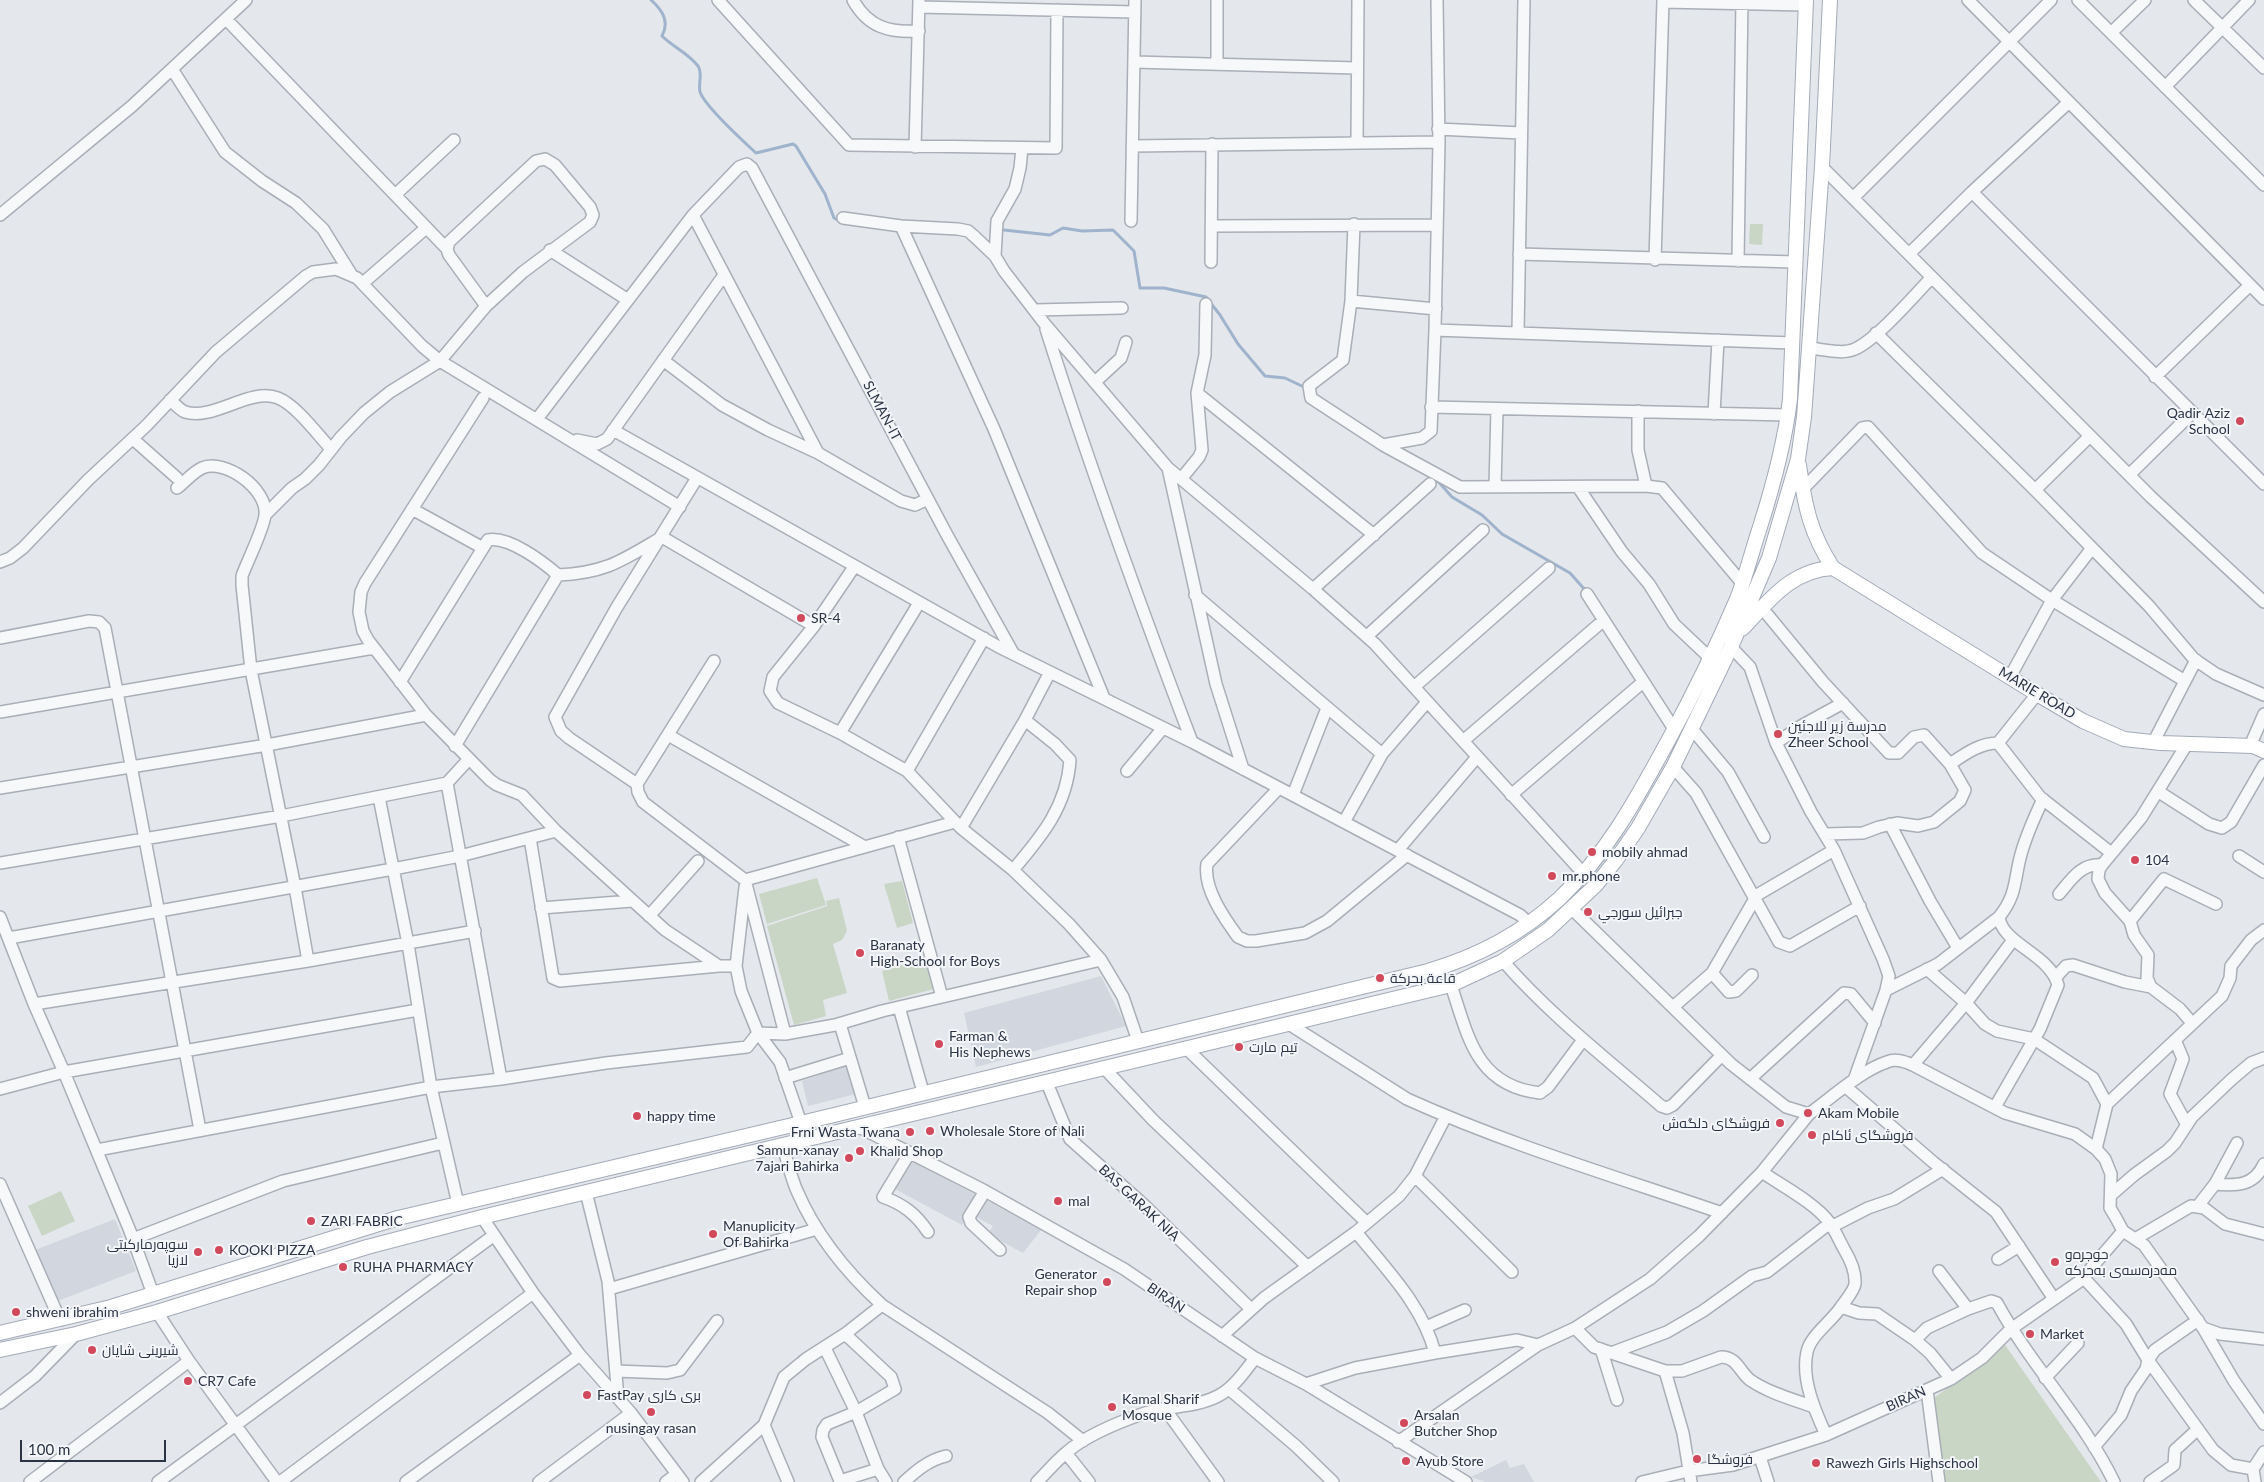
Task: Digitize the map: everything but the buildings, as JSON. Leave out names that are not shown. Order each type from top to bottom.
[{"type":"main road","points":[[0,1350],[76,1334],[157,1312],[367,1247],[482,1217],[1451,985],[1503,960],[1548,930],[1596,885],[1616,860],[1673,767],[1733,642],[1769,558],[1798,459],[1804,417],[1822,167],[1830,0]]},
{"type":"main road","points":[[0,1332],[60,1320],[153,1294],[398,1218],[801,1123],[892,1099],[1446,966],[1499,942],[1529,923],[1560,898],[1583,873],[1604,849],[1634,805],[1710,658],[1742,583],[1771,492],[1788,415],[1806,2]]},
{"type":"main road","points":[[1803,72],[1827,72]]},
{"type":"main road","points":[[1733,642],[1762,608],[1795,578],[1813,570],[1833,568],[1816,540],[1810,524],[1802,490],[1798,459]]},
{"type":"main road","name":"MARIE ROAD","points":[[1833,568],[2037,694],[2083,721],[2124,739],[2250,746],[2264,751]]},
{"type":"main road","points":[[1634,805],[1634,812],[1638,816],[1646,811]]},
{"type":"main road","points":[[1604,849],[1611,846],[1616,847],[1618,852],[1616,860]]},
{"type":"main road","points":[[892,1099],[899,1102],[901,1106],[898,1116]]},
{"type":"main road","points":[[398,1218],[403,1238]]},
{"type":"main road","points":[[361,1228],[367,1247]]},
{"type":"street","points":[[0,215],[132,106],[246,0]]},
{"type":"street","points":[[718,0],[849,145],[916,147],[1056,148],[1057,10]]},
{"type":"street","points":[[853,0],[878,27],[900,32],[919,32]]},
{"type":"street","points":[[1131,221],[1135,0]]},
{"type":"street","points":[[1217,0],[1217,64]]},
{"type":"street","points":[[1357,141],[1358,0]]},
{"type":"street","points":[[1382,445],[1422,438],[1431,431],[1436,330],[1437,0]]},
{"type":"street","points":[[1518,332],[1524,0]]},
{"type":"street","points":[[1968,0],[2264,299]]},
{"type":"street","points":[[1853,198],[2051,0]]},
{"type":"street","points":[[2078,0],[2264,186]]},
{"type":"street","points":[[2112,33],[2145,0]]},
{"type":"street","points":[[2194,0],[2264,68]]},
{"type":"street","points":[[2165,87],[2249,0]]},
{"type":"street","points":[[1655,260],[1663,1],[1806,2]]},
{"type":"street","points":[[1738,261],[1742,2]]},
{"type":"street","points":[[916,147],[919,3],[1135,12]]},
{"type":"street","points":[[226,19],[447,248],[449,256],[486,306]]},
{"type":"street","points":[[1134,62],[1357,68]]},
{"type":"street","points":[[172,69],[225,152],[262,181],[296,203],[316,222],[323,229],[351,274]]},
{"type":"street","points":[[1909,254],[1972,192],[2069,102]]},
{"type":"street","points":[[1438,129],[1521,133]]},
{"type":"street","points":[[395,195],[454,140]]},
{"type":"street","points":[[1132,146],[1357,141],[1438,142]]},
{"type":"street","points":[[1211,262],[1212,144]]},
{"type":"street","points":[[995,256],[997,221],[1015,189],[1022,148]]},
{"type":"street","points":[[308,961],[251,670],[242,576],[265,515],[309,474],[364,413],[390,392],[440,361],[486,306],[550,250],[590,222],[593,215],[590,207],[555,165],[545,158],[536,161],[449,242],[447,248]]},
{"type":"street","name":"SLMAN-IT","points":[[693,215],[739,167],[747,164],[752,168],[1012,654]]},
{"type":"street","points":[[1822,167],[2129,475],[2264,602]]},
{"type":"street","points":[[1972,192],[2191,414],[2264,484]]},
{"type":"street","points":[[537,419],[693,215],[818,452]]},
{"type":"street","points":[[843,218],[901,226],[958,229],[968,232],[995,256],[1044,323],[1168,468],[1367,636],[1583,873]]},
{"type":"street","points":[[1354,224],[1351,301],[1343,360],[1309,386],[1312,398],[1382,445],[1460,487],[1646,486],[1662,488],[1742,583]]},
{"type":"street","points":[[1211,226],[1437,225]]},
{"type":"street","points":[[901,226],[994,430],[1104,698]]},
{"type":"street","points":[[363,282],[426,228]]},
{"type":"street","points":[[550,250],[628,300]]},
{"type":"street","points":[[1519,254],[1655,260],[1795,262]]},
{"type":"street","points":[[0,562],[10,558],[23,548],[88,480],[133,439],[216,352],[306,276],[328,269],[351,274],[363,282],[422,346],[440,361],[680,507]]},
{"type":"street","points":[[568,438],[597,444],[604,441],[724,275]]},
{"type":"street","points":[[1809,348],[1843,352],[1856,349],[1876,333],[1932,278]]},
{"type":"street","points":[[2155,377],[2250,285]]},
{"type":"street","points":[[1351,301],[1436,308]]},
{"type":"street","points":[[1180,479],[1199,457],[1202,450],[1197,393],[1205,355],[1206,304]]},
{"type":"street","points":[[1035,310],[1122,308]]},
{"type":"street","points":[[1044,323],[1068,400],[1132,582],[1192,742]]},
{"type":"street","points":[[1436,330],[1792,343]]},
{"type":"street","points":[[1876,333],[2149,606],[2196,660],[2216,674],[2264,695]]},
{"type":"street","points":[[1714,414],[1718,340]]},
{"type":"street","points":[[1095,382],[1121,358],[1126,342]]},
{"type":"street","points":[[663,360],[722,405],[768,430],[818,452],[908,504],[915,505],[928,498]]},
{"type":"street","points":[[1197,393],[1374,535]]},
{"type":"street","points":[[170,400],[184,412],[198,413],[265,396],[279,399],[292,408],[331,449]]},
{"type":"street","points":[[483,398],[365,583],[361,592],[359,612],[364,631],[374,648],[426,715],[494,783],[522,795],[556,831],[649,916],[683,943],[719,966]]},
{"type":"street","points":[[1431,407],[1788,415]]},
{"type":"street","points":[[1495,487],[1497,409]]},
{"type":"street","points":[[1638,411],[1638,450],[1646,486]]},
{"type":"street","points":[[2129,475],[2191,414]]},
{"type":"street","points":[[1802,490],[1862,428],[1868,427],[1982,553],[2052,600],[2185,681]]},
{"type":"street","points":[[613,430],[1012,654],[1192,742],[1520,915],[1529,923]]},
{"type":"street","points":[[2035,490],[2090,436]]},
{"type":"street","points":[[133,439],[177,483],[203,468],[218,468],[234,472],[251,483],[263,497],[265,515]]},
{"type":"street","points":[[1168,468],[1216,684],[1243,769]]},
{"type":"street","points":[[637,784],[569,738],[562,731],[555,717],[617,607],[697,478]]},
{"type":"street","points":[[1313,589],[1430,484]]},
{"type":"street","points":[[1578,487],[1622,552],[1640,571],[1674,624],[1710,658]]},
{"type":"street","points":[[412,510],[483,548]]},
{"type":"street","points":[[1367,636],[1483,530]]},
{"type":"street","points":[[400,682],[488,540],[499,540],[542,560],[558,575],[582,574],[609,567],[662,537]]},
{"type":"street","points":[[662,537],[814,626]]},
{"type":"street","points":[[2010,678],[2052,600],[2092,548]]},
{"type":"street","points":[[854,567],[814,626],[773,677],[770,691],[778,703],[840,732],[907,770],[958,825],[1013,870],[1069,924],[1101,960],[1123,997],[1138,1041]]},
{"type":"street","points":[[1414,688],[1549,568]]},
{"type":"street","points":[[455,746],[558,575]]},
{"type":"street","points":[[1587,594],[1674,729]]},
{"type":"street","points":[[1195,595],[1382,754]]},
{"type":"street","points":[[840,732],[919,603]]},
{"type":"street","points":[[1762,608],[1843,703],[1889,753],[1898,753],[1914,737],[1924,735],[1950,764],[1965,790],[1960,801],[1934,822],[1918,826],[1890,824],[1863,833],[1824,834]]},
{"type":"street","points":[[1463,741],[1604,620]]},
{"type":"street","points":[[0,638],[89,621],[99,622],[105,628],[160,910],[184,1052],[200,1130]]},
{"type":"street","points":[[907,770],[984,638]]},
{"type":"street","points":[[1733,642],[1750,667],[1776,743],[1811,812],[1834,850],[1884,959],[1889,976],[1875,1023],[1850,1084]]},
{"type":"street","points":[[0,712],[117,690],[251,670],[374,648]]},
{"type":"street","points":[[2153,742],[2196,660]]},
{"type":"street","points":[[714,661],[637,784],[638,792],[643,802],[746,880],[785,1034]]},
{"type":"street","points":[[746,880],[898,838],[958,825],[1025,720],[1050,672]]},
{"type":"street","points":[[1512,795],[1643,682]]},
{"type":"street","points":[[1998,743],[2037,694]]},
{"type":"street","points":[[1344,822],[1382,754],[1427,702]]},
{"type":"street","points":[[1776,743],[1801,726],[1843,703]]},
{"type":"street","points":[[1293,795],[1327,708]]},
{"type":"street","points":[[2250,746],[2264,714]]},
{"type":"street","points":[[0,788],[267,745],[426,715]]},
{"type":"street","points":[[1013,870],[1041,838],[1060,806],[1069,780],[1070,760],[1055,744],[1025,720]]},
{"type":"street","points":[[1127,771],[1163,728]]},
{"type":"street","points":[[1692,729],[1728,772],[1764,837]]},
{"type":"street","points":[[668,735],[865,847]]},
{"type":"street","points":[[1950,764],[1972,750],[1989,743],[1998,743]]},
{"type":"street","points":[[1998,743],[2043,799],[2110,852]]},
{"type":"street","points":[[2151,987],[2147,978],[2148,955],[2134,935],[2130,921],[2105,893],[2098,879],[2098,870],[2110,852],[2141,818],[2159,792],[2187,744]]},
{"type":"street","points":[[1279,788],[1207,864],[1205,875],[1208,885],[1232,929],[1238,937],[1247,941],[1305,933],[1327,921],[1403,853],[1478,758]]},
{"type":"street","points":[[0,863],[281,816],[447,783],[469,759]]},
{"type":"street","points":[[2159,792],[2209,824],[2222,828],[2231,822],[2264,765]]},
{"type":"street","points":[[1673,767],[1696,793],[1779,942],[1790,946],[1860,906]]},
{"type":"street","points":[[447,783],[501,1079]]},
{"type":"street","points":[[379,796],[408,944],[431,1087],[458,1204]]},
{"type":"street","points":[[1886,990],[1938,964],[1999,917],[2010,903],[2020,858],[2031,825],[2043,799]]},
{"type":"street","points":[[1890,824],[1930,901],[1958,948]]},
{"type":"street","points":[[9,938],[460,856],[556,831]]},
{"type":"street","points":[[530,838],[553,978],[560,981],[736,966]]},
{"type":"street","points":[[898,838],[942,997]]},
{"type":"street","points":[[1673,1007],[1712,973],[1758,895],[1834,850]]},
{"type":"street","points":[[2239,856],[2264,872]]},
{"type":"street","points":[[649,916],[698,861]]},
{"type":"street","points":[[2059,894],[2082,869],[2091,864],[2102,865]]},
{"type":"street","points":[[2130,921],[2164,879],[2216,904]]},
{"type":"street","points":[[746,880],[736,966],[741,991],[758,1033],[780,1062],[801,1123]]},
{"type":"street","points":[[541,908],[632,901]]},
{"type":"street","points":[[1572,909],[1722,1055],[1786,1107],[1809,1114]]},
{"type":"street","points":[[0,917],[34,1004],[97,1150],[153,1294]]},
{"type":"street","points":[[1995,1107],[2034,1039],[2058,985],[2056,978],[2029,949],[2013,940],[2000,923],[1999,917]]},
{"type":"street","points":[[2096,1149],[2107,1104],[2192,1022],[2207,1011],[2222,996],[2230,978],[2232,966],[2251,940],[2264,930]]},
{"type":"street","points":[[34,1004],[308,961],[475,931]]},
{"type":"street","points":[[1913,1064],[1966,1003],[2013,940]]},
{"type":"street","points":[[758,1033],[785,1034],[840,1024],[899,1007],[1101,960]]},
{"type":"street","points":[[1503,960],[1530,992],[1661,1106],[1667,1108],[1672,1105],[1722,1055]]},
{"type":"street","points":[[2056,978],[2066,966],[2073,965],[2125,982],[2151,987],[2180,1009],[2192,1022]]},
{"type":"street","points":[[1927,969],[1966,1003],[1985,1024],[1997,1030],[2034,1039],[2093,1078],[2107,1104]]},
{"type":"street","points":[[1712,973],[1730,992],[1736,991],[1752,975]]},
{"type":"street","points":[[1451,985],[1473,1050],[1490,1072],[1518,1088],[1540,1093],[1583,1040]]},
{"type":"street","points":[[1750,1079],[1844,993],[1851,994],[1875,1023]]},
{"type":"street","points":[[899,1007],[923,1092]]},
{"type":"street","points":[[0,1088],[64,1072],[418,1010]]},
{"type":"street","points":[[840,1024],[865,1107]]},
{"type":"street","points":[[1289,1024],[1407,1099],[1446,1116],[1722,1213]]},
{"type":"street","points":[[97,1150],[431,1087],[501,1079],[606,1062],[747,1046],[758,1033]]},
{"type":"street","points":[[2175,1040],[2183,1059],[2170,1094],[2187,1125]]},
{"type":"street","points":[[1187,1049],[1367,1223]]},
{"type":"street","points":[[785,1078],[850,1058]]},
{"type":"street","points":[[2111,1195],[2134,1175],[2167,1151],[2192,1117],[2232,1079],[2251,1063],[2264,1058]]},
{"type":"street","points":[[1398,1442],[1538,1344],[1575,1328],[1650,1280],[1722,1213],[1762,1172],[1809,1114],[1850,1084],[1887,1061],[1899,1060],[1913,1064],[2005,1112],[2074,1134],[2096,1149],[2105,1159],[2111,1174],[2110,1208],[2123,1230],[2144,1245],[2200,1324],[2234,1381],[2264,1424]]},
{"type":"street","points":[[1106,1069],[1153,1120],[1308,1267]]},
{"type":"street","name":"BAS GARAK NIA","points":[[1048,1083],[1070,1139],[1144,1205],[1251,1309]]},
{"type":"street","points":[[1850,1084],[1943,1169],[1996,1212],[2054,1299]]},
{"type":"street","points":[[1222,1336],[1264,1298],[1356,1232],[1399,1196],[1415,1176],[1446,1116]]},
{"type":"street","name":"BIRAN","points":[[859,1127],[985,1191],[1124,1269],[1255,1358],[1306,1384],[1464,1482]]},
{"type":"street","points":[[2197,1207],[2215,1184],[2237,1142]]},
{"type":"street","points":[[132,1239],[283,1181],[443,1143]]},
{"type":"street","points":[[783,1146],[797,1191],[817,1229],[849,1272],[882,1305],[1048,1413],[1083,1441]]},
{"type":"street","points":[[909,1154],[883,1197],[898,1203],[919,1219],[928,1232]]},
{"type":"street","points":[[1606,1351],[1667,1332],[1703,1311],[1752,1276],[1767,1272],[1830,1225],[1894,1199],[1943,1169]]},
{"type":"street","points":[[1762,1172],[1812,1207],[1830,1225],[1848,1256],[1854,1273],[1855,1286],[1841,1308],[1807,1349],[1805,1361],[1807,1378],[1814,1407],[1826,1436]]},
{"type":"street","points":[[2215,1184],[2234,1186],[2246,1183],[2263,1172]]},
{"type":"street","points":[[1415,1176],[1512,1272]]},
{"type":"street","points":[[0,1184],[60,1320]]},
{"type":"street","points":[[985,1191],[969,1217],[971,1223],[1000,1250]]},
{"type":"street","points":[[586,1192],[609,1289],[618,1398]]},
{"type":"street","points":[[2135,1239],[2191,1206],[2204,1208],[2224,1224],[2264,1234]]},
{"type":"street","points":[[482,1217],[533,1293],[580,1355],[618,1398],[680,1478],[666,1482]]},
{"type":"street","points":[[609,1289],[817,1229]]},
{"type":"street","name":"BIRAN","points":[[1642,1482],[1689,1477],[1826,1436],[1951,1379],[1982,1358],[2011,1329],[2083,1277],[2123,1230]]},
{"type":"street","points":[[1356,1232],[1402,1288],[1426,1327],[1435,1353]]},
{"type":"street","points":[[158,1482],[493,1236]]},
{"type":"street","points":[[1998,1259],[2019,1246]]},
{"type":"street","points":[[1939,1271],[1968,1309]]},
{"type":"street","points":[[2083,1277],[2126,1324],[2148,1360],[2213,1450],[2231,1465],[2253,1469]]},
{"type":"street","points":[[157,1312],[188,1361],[279,1482],[533,1293]]},
{"type":"street","points":[[1915,1340],[1927,1328],[1968,1309],[1994,1300],[2011,1329],[2094,1447],[2114,1482]]},
{"type":"street","points":[[701,1482],[764,1425],[784,1377],[846,1334],[882,1305]]},
{"type":"street","points":[[1841,1308],[1859,1313],[1877,1314],[1915,1340],[1930,1353],[1951,1379]]},
{"type":"street","points":[[1426,1327],[1465,1310]]},
{"type":"street","points":[[616,1371],[667,1373],[680,1370],[717,1321]]},
{"type":"street","points":[[2200,1324],[2220,1334],[2264,1339]]},
{"type":"street","points":[[2094,1447],[2121,1415],[2131,1391],[2146,1369],[2148,1360],[2155,1350],[2200,1324]]},
{"type":"street","points":[[1575,1328],[1594,1347],[1665,1371],[1682,1371],[1721,1357],[1728,1357],[1734,1360],[1748,1378],[1768,1391],[1814,1407]]},
{"type":"street","points":[[0,1403],[35,1376],[76,1334]]},
{"type":"street","points":[[846,1334],[891,1377],[895,1389],[856,1412],[827,1424],[823,1430],[822,1437],[840,1481],[845,1481],[878,1469]]},
{"type":"street","points":[[1306,1384],[1355,1368],[1435,1353],[1517,1340],[1538,1344]]},
{"type":"street","points":[[2045,1378],[2078,1343]]},
{"type":"street","points":[[825,1348],[856,1412],[878,1469],[886,1482]]},
{"type":"street","points":[[1606,1351],[1617,1400]]},
{"type":"street","points":[[406,1482],[580,1355]]},
{"type":"street","points":[[1037,1482],[1066,1453],[1083,1441],[1147,1412],[1199,1404],[1215,1399],[1229,1389],[1255,1358]]},
{"type":"street","points":[[30,1482],[188,1361]]},
{"type":"street","points":[[1665,1371],[1683,1433],[1689,1477]]},
{"type":"street","points":[[1229,1389],[1296,1446],[1330,1481]]},
{"type":"street","points":[[1926,1390],[1935,1481]]},
{"type":"street","points":[[1165,1409],[1218,1482]]},
{"type":"street","points":[[539,1482],[631,1414]]},
{"type":"street","points":[[764,1425],[788,1482]]},
{"type":"street","points":[[2150,1482],[2174,1465],[2175,1450],[2198,1429]]},
{"type":"street","points":[[2255,1482],[2253,1469],[2264,1452]]},
{"type":"street","points":[[1066,1453],[1089,1482]]},
{"type":"street","points":[[904,1482],[922,1466],[934,1459],[946,1456]]},
{"type":"street","points":[[1760,1457],[1768,1482]]},
{"type":"shaded area","points":[[1101,976],[1126,1026],[976,1067],[964,1013]]},
{"type":"shaded area","points":[[848,1065],[856,1094],[808,1106],[802,1081]]},
{"type":"shaded area","points":[[909,1159],[978,1196],[962,1225],[895,1189]]},
{"type":"shaded area","points":[[984,1199],[1041,1230],[1023,1253],[988,1234],[993,1226],[974,1216]]},
{"type":"shaded area","points":[[115,1219],[136,1271],[55,1302],[35,1250]]},
{"type":"shaded area","points":[[1506,1460],[1510,1468],[1524,1464],[1534,1482],[1486,1482],[1471,1477]]},
{"type":"green space","points":[[1750,224],[1763,224],[1762,245],[1749,244]]},
{"type":"green space","points":[[817,878],[826,905],[767,924],[759,894]]},
{"type":"green space","points":[[902,881],[913,923],[897,928],[884,884]]},
{"type":"green space","points":[[839,898],[847,931],[842,940],[833,944],[847,993],[823,1000],[826,1016],[794,1025],[767,926],[827,906],[826,901]]},
{"type":"green space","points":[[925,958],[934,989],[889,1001],[882,971]]},
{"type":"green space","points":[[61,1191],[75,1221],[42,1236],[28,1206]]},
{"type":"green space","points":[[2005,1345],[2101,1482],[1942,1482],[1934,1398]]},
{"type":"waterway","points":[[651,0],[664,16],[665,25],[662,36],[690,57],[698,66],[700,72],[700,92],[709,106],[756,153],[793,144],[796,146],[825,194],[834,218],[840,221]]},
{"type":"waterway","points":[[1004,230],[1050,235],[1063,228],[1082,231],[1113,230],[1134,251],[1140,288],[1164,288],[1206,297],[1238,344],[1265,376],[1285,378],[1306,388]]},
{"type":"waterway","points":[[1436,479],[1452,497],[1482,515],[1502,534],[1570,573],[1586,591]]},
{"type":"place","name":"Qadir Aziz School","points":[[2240,421]]},
{"type":"place","name":"SR-4","points":[[801,618]]},
{"type":"place","name":"مدرسة زير للاجئين Zheer School","points":[[1778,734]]},
{"type":"place","name":"mobily ahmad","points":[[1592,852]]},
{"type":"place","name":"104","points":[[2135,860]]},
{"type":"place","name":"mr.phone","points":[[1552,876]]},
{"type":"place","name":"جبرائيل سورجي","points":[[1588,912]]},
{"type":"place","name":"Baranaty High-School for Boys","points":[[860,953]]},
{"type":"place","name":"قاعة بحركة","points":[[1380,978]]},
{"type":"place","name":"Farman & His Nephews","points":[[939,1044]]},
{"type":"place","name":"تيم مارت","points":[[1239,1047]]},
{"type":"place","name":"Akam Mobile","points":[[1808,1113]]},
{"type":"place","name":"happy time","points":[[637,1116]]},
{"type":"place","name":"فروشگای دلگه‌ش","points":[[1780,1123]]},
{"type":"place","name":"Wholesale Store of Nali","points":[[930,1131]]},
{"type":"place","name":"Frni Wasta Twana","points":[[910,1132]]},
{"type":"place","name":"فروشگای ئاکام","points":[[1812,1135]]},
{"type":"place","name":"Khalid Shop","points":[[860,1151]]},
{"type":"place","name":"Samun-xanay 7ajari Bahirka","points":[[849,1158]]},
{"type":"place","name":"mal","points":[[1058,1201]]},
{"type":"place","name":"ZARI FABRIC","points":[[311,1221]]},
{"type":"place","name":"Manuplicity Of Bahirka","points":[[713,1234]]},
{"type":"place","name":"KOOKI PIZZA","points":[[219,1250]]},
{"type":"place","name":"سوپه‌رمارکیتی لازیا","points":[[198,1252]]},
{"type":"place","name":"حوجره‌و مه‌دره‌سه‌ی به‌حرکه","points":[[2055,1262]]},
{"type":"place","name":"RUHA PHARMACY","points":[[343,1267]]},
{"type":"place","name":"Generator Repair shop","points":[[1107,1282]]},
{"type":"place","name":"shweni ibrahim","points":[[16,1312]]},
{"type":"place","name":"Market","points":[[2030,1334]]},
{"type":"place","name":"شیرینی شایان","points":[[92,1350]]},
{"type":"place","name":"CR7 Cafe","points":[[188,1381]]},
{"type":"place","name":"FastPay بری كاری","points":[[587,1395]]},
{"type":"place","name":"Kamal Sharif Mosque","points":[[1112,1407]]},
{"type":"place","name":"nusingay rasan","points":[[651,1412]]},
{"type":"place","name":"Arsalan Butcher Shop","points":[[1404,1423]]},
{"type":"place","name":"فروشگا","points":[[1697,1459]]},
{"type":"place","name":"Ayub Store","points":[[1406,1461]]},
{"type":"place","name":"Rawezh Girls Highschool","points":[[1816,1463]]}]
